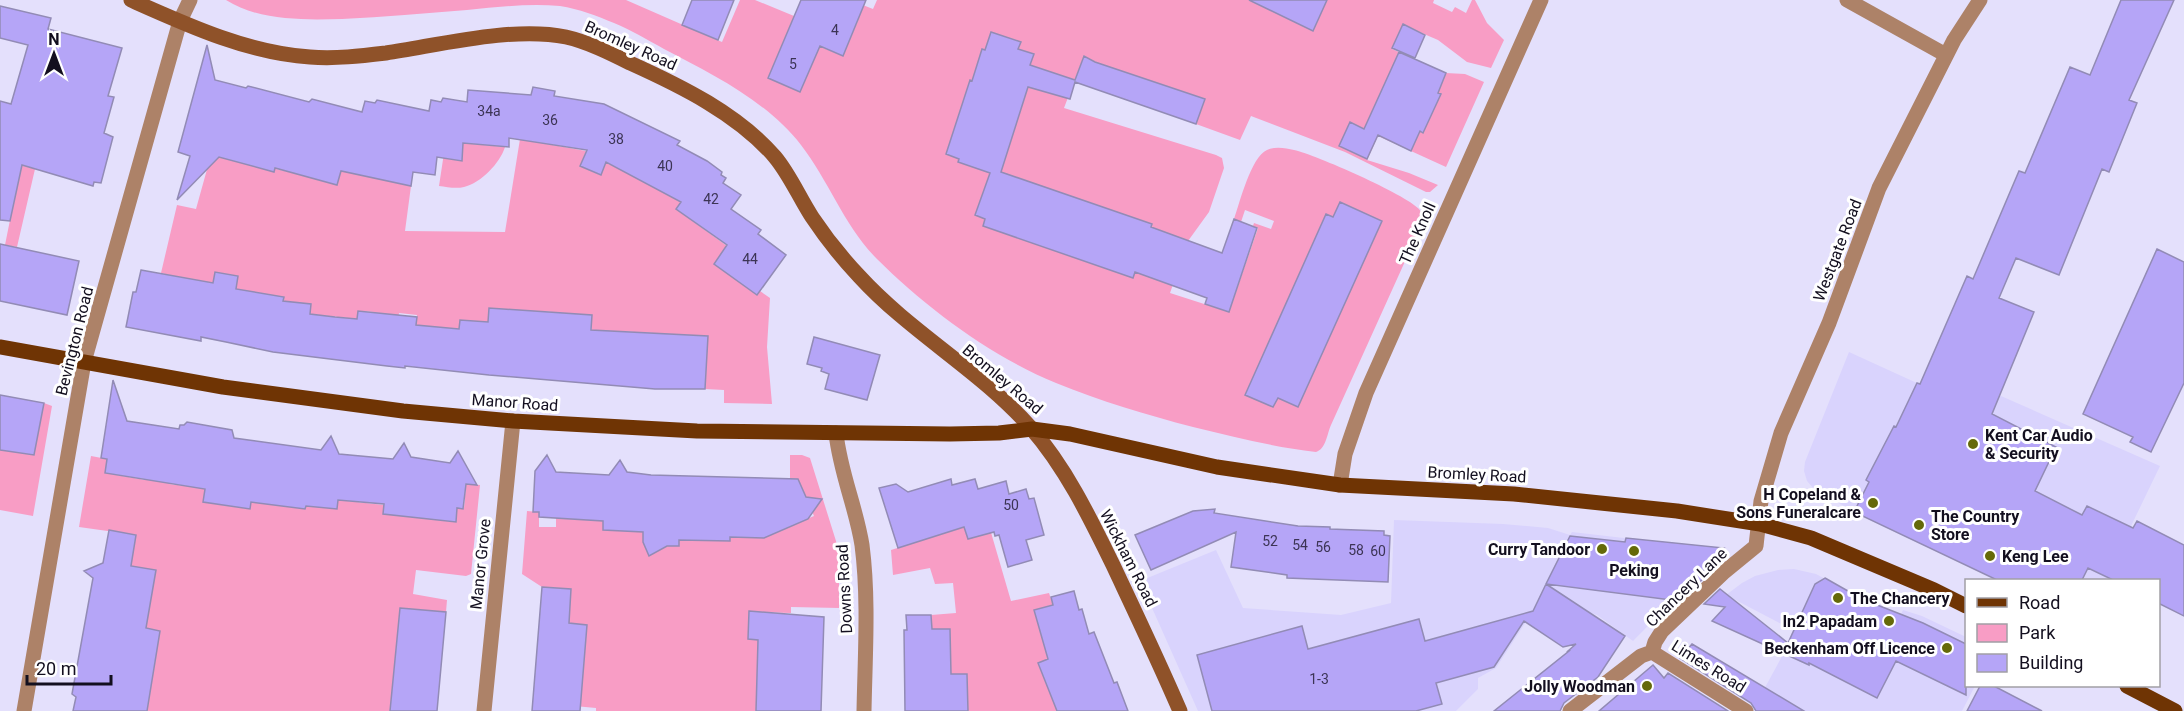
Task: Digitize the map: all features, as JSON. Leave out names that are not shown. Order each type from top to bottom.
[{"type":"main road","name":"Bromley Road","points":[[131,0],[180,21],[257,48],[309,57],[383,53],[526,34],[564,37],[602,50],[665,79],[728,117],[765,146],[779,162],[821,230],[863,280],[908,323],[1006,402],[1032,429],[1070,434],[1217,467],[1340,485],[1525,495],[1665,510],[1760,524],[1811,538],[1965,606]]},
{"type":"main road","name":"Manor Road","points":[[0,347],[223,387],[322,401],[513,421],[697,431],[979,434],[1032,429]]},
{"type":"main road","name":"Wickham Road","points":[[1032,429],[1060,466],[1105,548],[1180,711]]},
{"type":"main road","points":[[2129,687],[2175,711]]},
{"type":"street","points":[[180,21],[190,0]]},
{"type":"street","name":"The Knoll","points":[[1340,485],[1345,454],[1366,393],[1541,0]]},
{"type":"street","points":[[1847,0],[1946,56]]},
{"type":"street","name":"Westgate Road","points":[[1760,524],[1761,501],[1780,433],[1829,323],[1880,188],[1946,56],[1980,0]]},
{"type":"street","name":"Bevington Road","points":[[24,711],[84,362],[180,21]]},
{"type":"street","name":"Manor Grove","points":[[484,711],[513,421]]},
{"type":"street","name":"Downs Road","points":[[836,433],[840,464],[856,519],[864,563],[864,711]]},
{"type":"street","name":"Chancery Lane","points":[[1570,711],[1641,656],[1652,652],[1662,632],[1756,546],[1760,524]]},
{"type":"street","name":"Limes Road","points":[[1652,652],[1746,711]]},
{"type":"shaded area","points":[[1849,352],[1965,405],[1976,385],[2160,466],[2105,579],[1995,579],[1880,525],[1816,491],[1807,481],[1804,471],[1805,462]]},
{"type":"shaded area","points":[[1394,520],[1548,528],[1570,535],[1572,532],[1667,543],[1716,555],[1633,641],[1597,615],[1575,608],[1533,611],[1496,668],[1478,678],[1478,689],[1456,711],[1198,711],[1140,581],[1216,550],[1243,608],[1341,615],[1391,603]]},
{"type":"shaded area","points":[[1794,569],[1816,574],[1862,599],[1901,614],[1903,610],[1922,616],[1965,637],[1965,687],[1974,687],[1962,711],[1766,711],[1756,704],[1793,630],[1726,595],[1755,576],[1778,570]]},
{"type":"green space","points":[[226,0],[626,0],[722,42],[740,0],[755,0],[794,16],[768,78],[800,92],[818,50],[811,43],[843,56],[859,18],[850,0],[873,9],[877,0],[1434,0],[1433,3],[1452,12],[1455,7],[1466,13],[1472,0],[1475,0],[1487,23],[1504,40],[1491,68],[1467,62],[1438,40],[1403,25],[1392,49],[1446,73],[1465,74],[1484,82],[1446,167],[1378,136],[1367,160],[1438,185],[1430,192],[1345,152],[1251,116],[1240,140],[1196,124],[1204,99],[1083,58],[1064,108],[1222,158],[1224,168],[1209,212],[1188,241],[1170,293],[1229,312],[1258,228],[1253,226],[1254,223],[1271,229],[1274,221],[1245,210],[1241,222],[1234,219],[1251,170],[1261,154],[1267,150],[1280,148],[1305,153],[1379,185],[1411,202],[1419,209],[1422,217],[1421,226],[1324,445],[1316,452],[1239,438],[1124,407],[1056,383],[1008,360],[938,313],[877,259],[855,232],[801,145],[772,115],[738,90],[614,23],[574,9],[537,5],[358,18],[297,19],[267,16]]},
{"type":"green space","points":[[520,139],[586,151],[580,166],[600,175],[606,163],[626,172],[681,202],[676,209],[727,246],[714,264],[757,295],[760,291],[770,298],[767,347],[772,404],[724,403],[724,390],[705,389],[707,336],[616,331],[591,343],[592,315],[561,313],[550,342],[552,312],[540,311],[539,313],[490,308],[487,337],[459,329],[416,325],[417,315],[399,313],[397,328],[374,312],[359,311],[357,319],[310,314],[311,304],[296,303],[280,314],[283,297],[259,293],[234,302],[238,276],[224,274],[222,284],[213,282],[212,288],[177,290],[179,277],[161,273],[177,205],[196,209],[211,155],[294,173],[302,143],[326,150],[318,180],[337,185],[341,171],[411,186],[405,231],[505,232]]},
{"type":"green space","points":[[463,143],[505,147],[494,166],[477,181],[461,188],[439,186],[444,153],[449,159],[462,161]]},
{"type":"green space","points":[[0,159],[35,169],[17,247],[5,245],[14,200]]},
{"type":"green space","points":[[44,403],[52,406],[33,516],[0,510],[0,441],[14,452],[34,455]]},
{"type":"green space","points":[[790,455],[810,458],[836,541],[839,558],[839,608],[791,607],[791,613],[749,612],[748,639],[758,640],[756,711],[596,711],[596,708],[564,705],[540,621],[571,589],[542,587],[522,574],[527,511],[539,512],[539,527],[556,527],[556,518],[603,521],[603,530],[620,531],[643,501],[643,539],[647,550],[679,511],[730,508],[771,534],[814,516],[798,479],[790,479]]},
{"type":"green space","points":[[91,456],[107,459],[106,473],[145,480],[147,471],[170,474],[169,484],[186,486],[188,472],[207,475],[203,502],[249,509],[254,483],[281,505],[305,509],[307,492],[320,507],[336,509],[338,500],[439,511],[438,520],[455,522],[457,508],[464,508],[466,484],[480,485],[471,574],[466,576],[416,570],[413,594],[447,600],[446,612],[400,608],[390,711],[147,711],[160,631],[145,628],[102,565],[105,553],[132,558],[136,535],[79,527]]},
{"type":"green space","points":[[985,512],[1011,601],[1049,593],[1053,605],[1035,610],[1062,653],[1038,663],[1049,689],[1064,711],[968,711],[967,674],[936,674],[950,629],[932,629],[931,615],[956,613],[953,583],[935,584],[930,568],[893,575],[891,550],[964,527],[968,539],[984,535]]},
{"type":"building","points":[[692,0],[734,0],[718,40],[682,25]]},
{"type":"building","points":[[801,0],[866,0],[843,56],[820,46],[800,92],[768,78]]},
{"type":"building","points":[[1249,0],[1327,0],[1313,31]]},
{"type":"building","points":[[2121,0],[2174,0],[2129,100],[2137,103],[2109,172],[2102,169],[2059,275],[2016,258],[1999,298],[2034,312],[1992,414],[2056,447],[2035,491],[2082,515],[2087,506],[2133,528],[2137,521],[2184,545],[2184,616],[2160,604],[2160,579],[2111,579],[2088,568],[2082,579],[1995,579],[1854,512],[1869,482],[1866,480],[1894,426],[1896,427],[1917,383],[1920,384],[1967,276],[1973,279],[2019,171],[2025,173],[2070,67],[2090,75]]},
{"type":"building","points":[[0,6],[51,18],[48,29],[122,48],[108,96],[114,97],[104,133],[113,137],[101,183],[94,182],[93,186],[22,165],[10,221],[0,220],[0,101],[11,104],[28,45],[0,38]]},
{"type":"building","points":[[1403,24],[1425,35],[1415,58],[1392,48]]},
{"type":"building","points":[[991,32],[1021,42],[1018,49],[1034,54],[1030,65],[1075,80],[1084,56],[1095,62],[1205,99],[1196,124],[1075,82],[1070,99],[1028,87],[1001,172],[1152,224],[1151,227],[1222,253],[1234,219],[1257,228],[1229,312],[1205,304],[1207,298],[1135,272],[1133,278],[983,226],[985,219],[975,215],[990,173],[958,162],[959,159],[946,154],[970,80],[972,81],[982,49],[985,50]]},
{"type":"building","points":[[207,45],[215,80],[309,102],[312,99],[362,112],[365,101],[375,103],[377,100],[429,111],[431,100],[441,102],[443,98],[467,102],[468,90],[531,95],[533,87],[555,91],[554,96],[604,104],[680,141],[677,145],[722,172],[721,175],[726,178],[723,183],[741,195],[731,209],[761,230],[758,234],[786,255],[757,295],[714,264],[727,245],[676,209],[681,202],[606,162],[601,175],[580,166],[587,150],[509,138],[509,147],[463,143],[462,161],[437,157],[435,175],[413,172],[411,186],[341,171],[337,185],[275,168],[274,172],[219,157],[177,200],[190,156],[178,152]]},
{"type":"building","points":[[1399,52],[1446,73],[1438,93],[1441,94],[1423,133],[1420,131],[1411,151],[1378,135],[1367,159],[1339,146],[1350,122],[1364,129]]},
{"type":"building","points":[[1340,202],[1382,221],[1298,407],[1278,398],[1273,407],[1245,395],[1326,214],[1333,217]]},
{"type":"building","points":[[0,244],[79,261],[67,315],[0,301]]},
{"type":"building","points":[[2157,249],[2184,262],[2184,383],[2151,452],[2130,442],[2133,437],[2083,414]]},
{"type":"building","points":[[141,270],[213,283],[215,272],[238,276],[236,289],[284,297],[283,301],[311,304],[310,314],[335,317],[357,319],[358,311],[417,317],[416,325],[459,329],[460,320],[488,322],[489,308],[592,315],[591,330],[708,336],[705,389],[655,389],[405,366],[405,368],[273,352],[201,337],[201,341],[126,327],[133,292],[136,292]]},
{"type":"building","points":[[814,337],[880,355],[867,400],[825,389],[829,374],[821,371],[822,368],[807,364]]},
{"type":"building","points":[[113,380],[127,421],[179,429],[180,425],[187,422],[232,430],[234,438],[321,450],[331,436],[339,454],[393,459],[404,443],[411,457],[450,463],[458,451],[477,485],[466,484],[463,509],[457,508],[456,522],[383,514],[384,504],[338,500],[337,509],[306,506],[305,509],[251,502],[250,509],[203,502],[205,489],[105,473],[107,459],[101,458]]},
{"type":"building","points":[[0,395],[44,403],[34,455],[0,450]]},
{"type":"building","points":[[547,455],[556,472],[609,475],[620,460],[627,472],[651,475],[798,479],[806,497],[822,499],[808,519],[764,538],[730,537],[730,541],[679,540],[679,546],[667,546],[649,556],[643,542],[643,532],[603,530],[603,521],[539,517],[539,512],[533,512],[535,471]]},
{"type":"building","points":[[951,479],[952,485],[975,479],[978,489],[1006,481],[1009,494],[1026,489],[1029,499],[1034,498],[1044,535],[1026,540],[1032,560],[1008,567],[999,535],[995,536],[994,532],[968,539],[964,527],[898,548],[879,488],[896,484],[908,492]]},
{"type":"building","points":[[1215,509],[1214,513],[1298,526],[1384,531],[1384,535],[1390,536],[1388,582],[1287,578],[1287,575],[1231,567],[1236,532],[1151,570],[1135,535],[1193,511]]},
{"type":"building","points":[[109,530],[136,535],[131,566],[156,570],[146,628],[160,631],[147,711],[73,711],[76,697],[72,694],[93,578],[84,571],[103,563]]},
{"type":"building","points":[[1570,536],[1625,542],[1626,538],[1724,548],[1701,573],[1705,577],[1679,601],[1546,584]]},
{"type":"building","points":[[1825,578],[1862,599],[1923,623],[1965,644],[1966,695],[1896,661],[1877,698],[1809,663],[1809,665],[1712,621],[1725,607],[1704,604],[1720,589],[1788,643],[1815,584]]},
{"type":"building","points":[[1546,584],[1625,636],[1598,677],[1564,703],[1560,711],[1494,711],[1576,644],[1563,647],[1524,621],[1494,667],[1436,683],[1442,704],[1416,711],[1212,711],[1197,655],[1302,626],[1308,649],[1419,619],[1425,641],[1533,611]]},
{"type":"building","points":[[542,587],[571,589],[569,623],[587,625],[580,711],[532,711]]},
{"type":"building","points":[[1074,591],[1089,634],[1094,632],[1128,711],[1057,711],[1038,663],[1048,659],[1034,610],[1053,605],[1051,597]]},
{"type":"building","points":[[400,608],[446,612],[437,711],[390,711]]},
{"type":"building","points":[[749,611],[824,617],[821,711],[756,711],[758,640],[748,639]]},
{"type":"building","points":[[906,615],[931,615],[932,629],[950,629],[951,674],[967,674],[968,711],[905,711],[904,630],[907,630]]},
{"type":"building","points":[[1692,644],[1804,711],[1756,711],[1751,703],[1680,658]]},
{"type":"building","points":[[1653,665],[1664,678],[1668,673],[1728,711],[1599,711]]},
{"type":"building","points":[[1979,687],[1996,687],[2042,711],[1967,711]]},
{"type":"place","name":"Kent Car Audio & Security","points":[[1973,444]]},
{"type":"place","name":"H Copeland & Sons Funeralcare","points":[[1873,503]]},
{"type":"place","name":"The Country Store","points":[[1919,525]]},
{"type":"place","name":"Curry Tandoor","points":[[1602,549]]},
{"type":"place","name":"Peking","points":[[1634,551]]},
{"type":"place","name":"Keng Lee","points":[[1990,556]]},
{"type":"place","name":"The Chancery","points":[[1838,598]]},
{"type":"place","name":"In2 Papadam","points":[[1889,621]]},
{"type":"place","name":"Beckenham Off Licence","points":[[1947,648]]},
{"type":"place","name":"Jolly Woodman","points":[[1647,686]]}]
